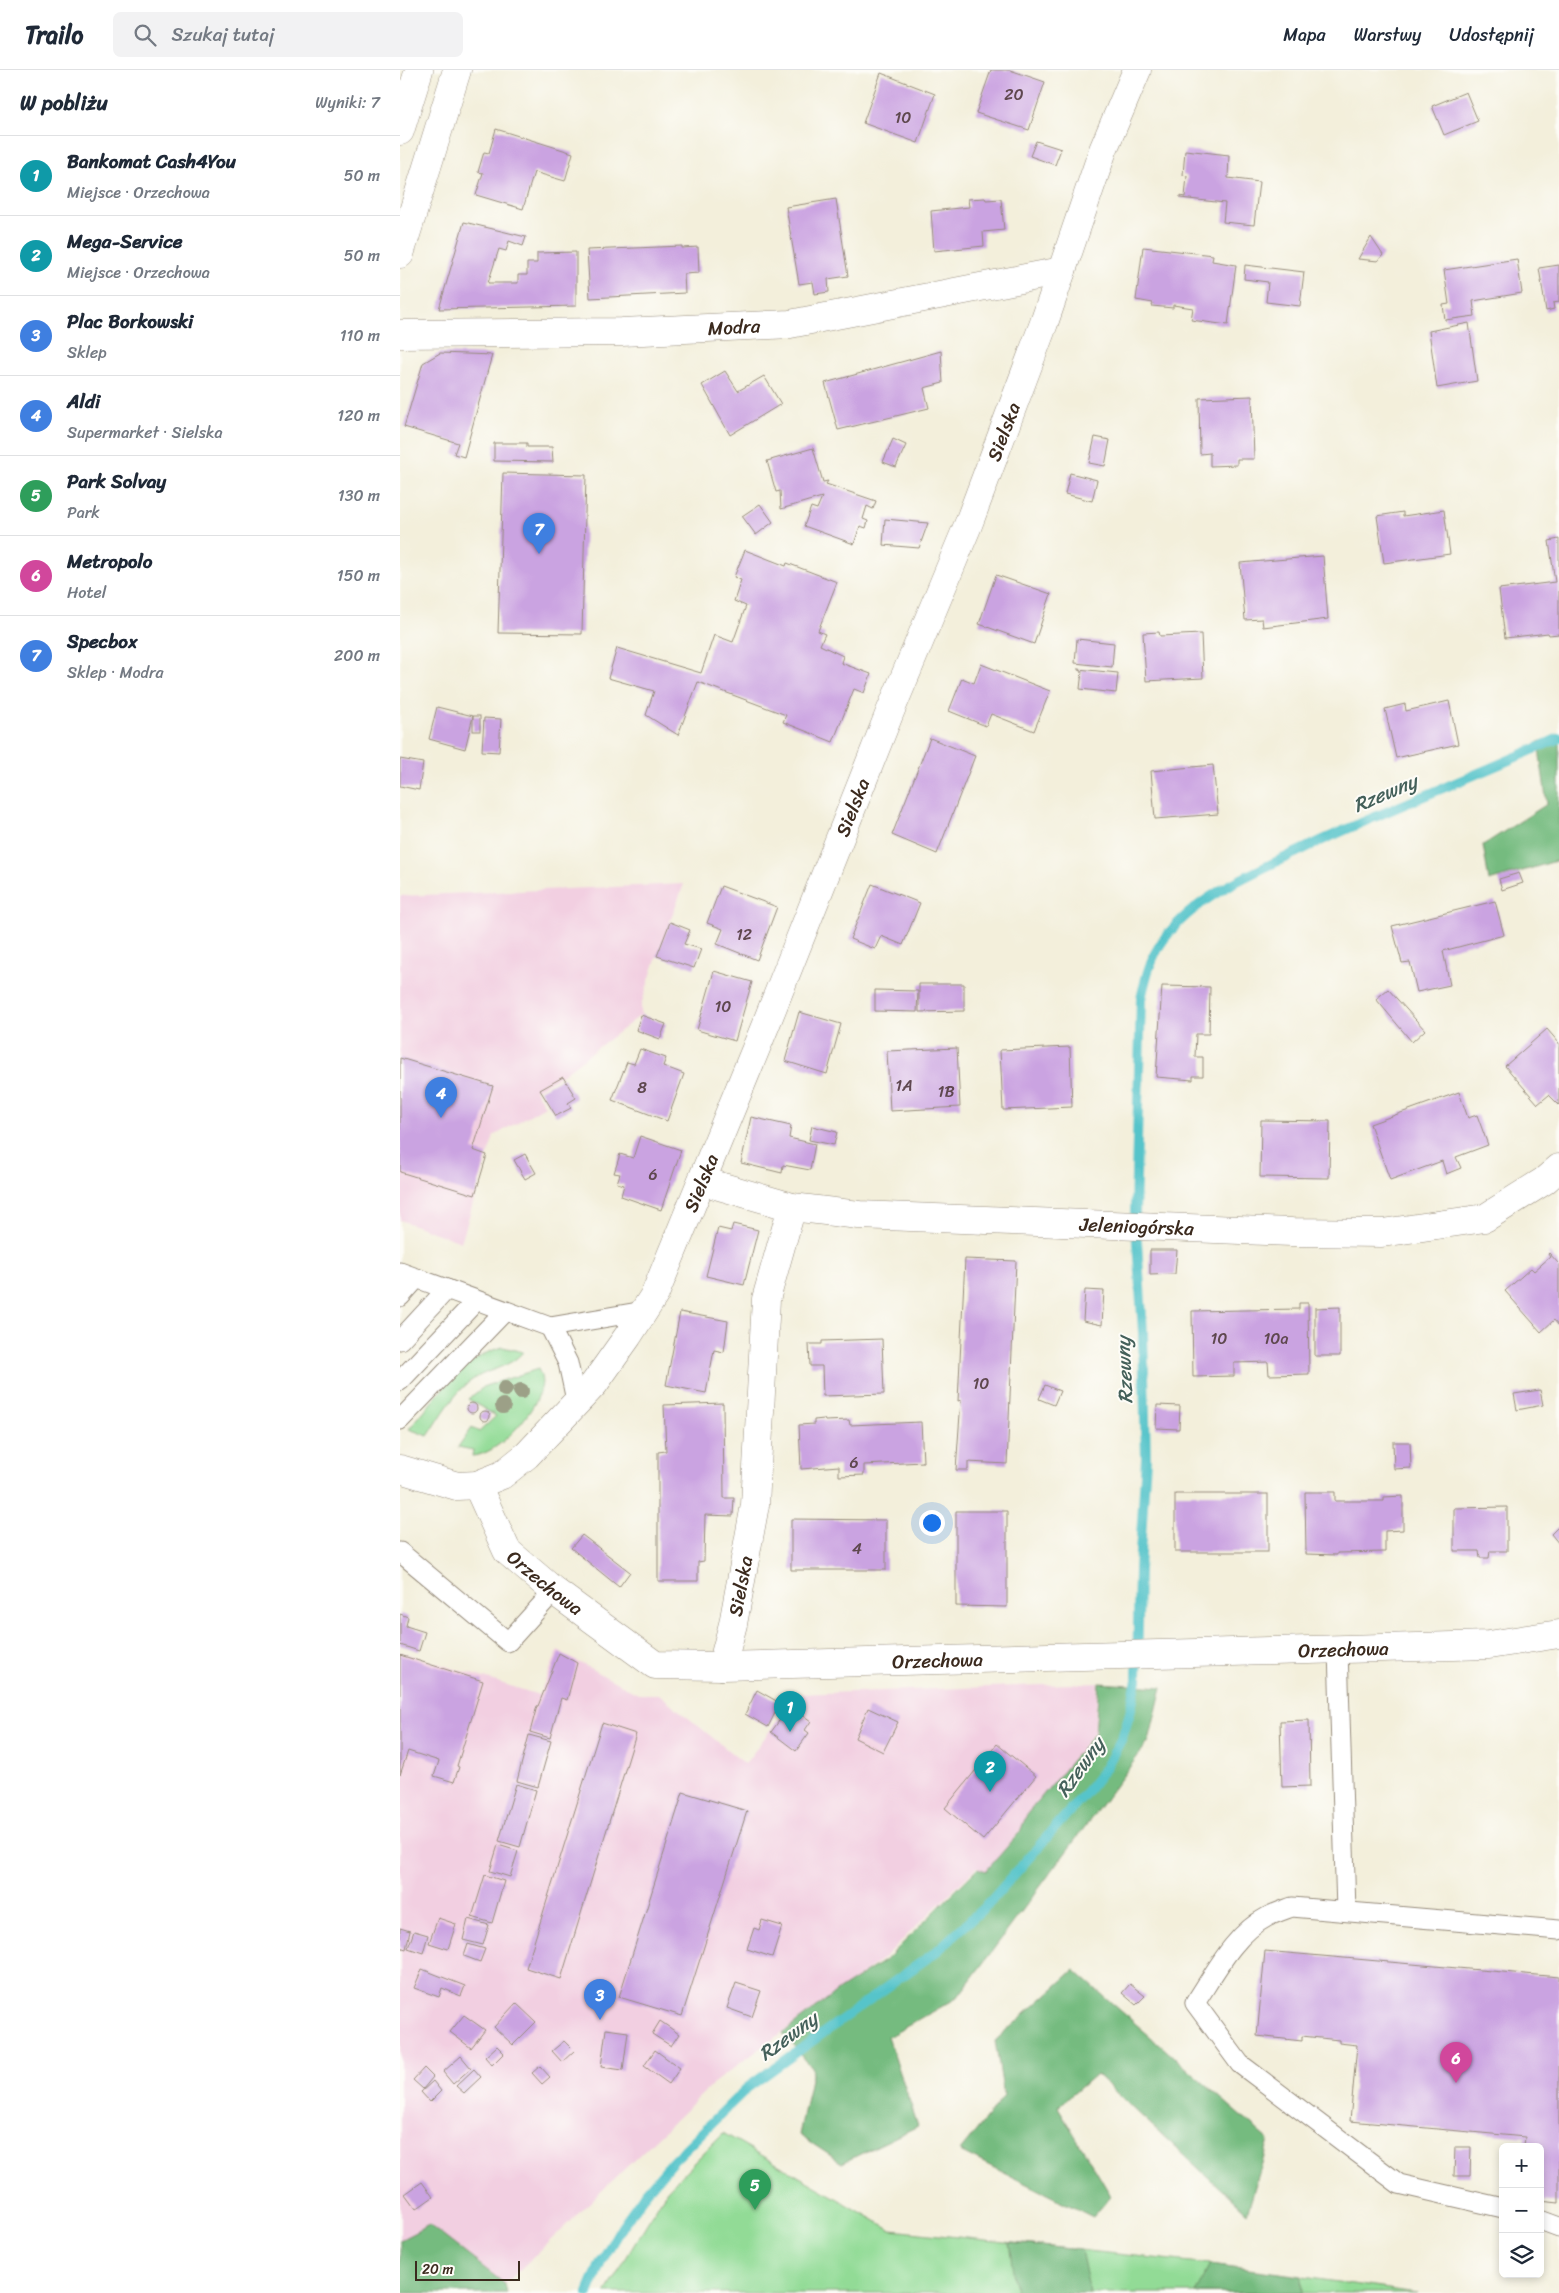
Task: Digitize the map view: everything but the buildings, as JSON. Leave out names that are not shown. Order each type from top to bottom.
[{"type":"street","points":[[400,131],[419,70]]},
{"type":"street","points":[[400,254],[457,70]]},
{"type":"street","name":"Sielska","points":[[477,1485],[492,1480],[514,1466],[577,1405],[610,1363],[644,1311],[666,1270],[890,712],[968,525],[1062,271],[1103,150],[1137,70]]},
{"type":"street","name":"Modra","points":[[400,334],[622,332],[790,324],[1062,271]]},
{"type":"street","name":"Jeleniogórska","points":[[702,1181],[792,1207],[859,1215],[1292,1232],[1382,1233],[1485,1218],[1544,1180],[1559,1168]]},
{"type":"street","name":"Sielska","points":[[722,1666],[733,1624],[755,1505],[766,1299],[792,1207]]},
{"type":"street","points":[[400,1469],[457,1486],[477,1485]]},
{"type":"street","name":"Orzechowa","points":[[477,1485],[507,1551],[554,1591],[655,1665],[722,1666],[1489,1645],[1559,1634]]},
{"type":"lane","points":[[400,1297],[409,1275],[550,1327],[644,1311]]},
{"type":"lane","points":[[400,1340],[447,1289]]},
{"type":"lane","points":[[400,1381],[476,1301]]},
{"type":"lane","points":[[400,1420],[505,1311]]},
{"type":"lane","points":[[550,1327],[568,1362],[577,1405]]},
{"type":"lane","points":[[406,1557],[508,1642],[554,1591]]},
{"type":"lane","points":[[1338,1650],[1346,1911]]},
{"type":"lane","points":[[1499,2207],[1399,2184],[1240,2064],[1195,2003],[1229,1952],[1248,1931],[1266,1917],[1292,1906],[1559,1930]]},
{"type":"lane","points":[[1544,2221],[1559,2227]]},
{"type":"shaded area","points":[[684,884],[657,956],[641,1005],[641,1015],[563,1074],[535,1090],[545,1106],[494,1136],[461,1242],[400,1220],[400,896]]},
{"type":"shaded area","points":[[558,1651],[638,1694],[659,1694],[745,1764],[797,1694],[1098,1683],[1094,1732],[1028,1814],[1019,1832],[986,1871],[977,1867],[884,1958],[716,2081],[505,2284],[429,2225],[400,2240],[400,1652],[539,1695]]},
{"type":"green space","points":[[1559,736],[1559,860],[1489,881],[1483,845],[1547,804],[1538,742]]},
{"type":"green space","points":[[503,1347],[523,1352],[513,1361],[475,1378],[461,1389],[428,1436],[409,1429],[451,1380],[463,1369],[476,1359]]},
{"type":"green space","points":[[538,1369],[541,1376],[541,1388],[531,1409],[514,1431],[493,1448],[482,1454],[472,1456],[473,1450],[458,1447],[472,1427],[479,1432],[496,1416],[468,1399],[485,1386]]},
{"type":"green space","points":[[1099,1683],[1162,1687],[1149,1741],[957,1998],[888,2037],[918,2126],[842,2163],[799,2135],[813,2069],[783,2033],[839,1990],[887,1959],[978,1868],[986,1871],[1020,1832],[1027,1814],[1095,1733]]},
{"type":"green space","points":[[1074,1970],[1269,2140],[1247,2213],[1096,2074],[1058,2107],[1111,2196],[1093,2217],[960,2151],[1004,2096],[995,2041]]},
{"type":"green space","points":[[723,2133],[892,2230],[1210,2264],[1417,2293],[605,2293],[667,2190]]},
{"type":"green space","points":[[429,2225],[505,2284],[507,2293],[400,2293],[400,2240]]},
{"type":"green space","points":[[1009,2243],[1081,2250],[1090,2293],[1016,2293]]},
{"type":"green space","points":[[1210,2264],[1302,2276],[1303,2293],[1195,2293]]},
{"type":"waterway","name":"Rzewny","points":[[588,2293],[601,2262],[622,2226],[647,2191],[673,2161],[747,2088],[937,1951],[990,1902],[1088,1790],[1106,1767],[1122,1738],[1137,1680],[1139,1569],[1146,1458],[1143,1332],[1135,1212],[1141,999],[1149,968],[1159,946],[1177,924],[1224,888],[1361,823],[1559,738]]},
{"type":"place","name":"Specbox","points":[[539,554]]},
{"type":"place","name":"Aldi","points":[[441,1118]]},
{"type":"place","name":"Bankomat Cash4You","points":[[790,1732]]},
{"type":"place","name":"Mega-Service","points":[[990,1792]]},
{"type":"place","name":"Plac Borkowski","points":[[600,2020]]},
{"type":"place","name":"Metropolo","points":[[1456,2083]]},
{"type":"place","name":"Park Solvay","points":[[755,2210]]}]
